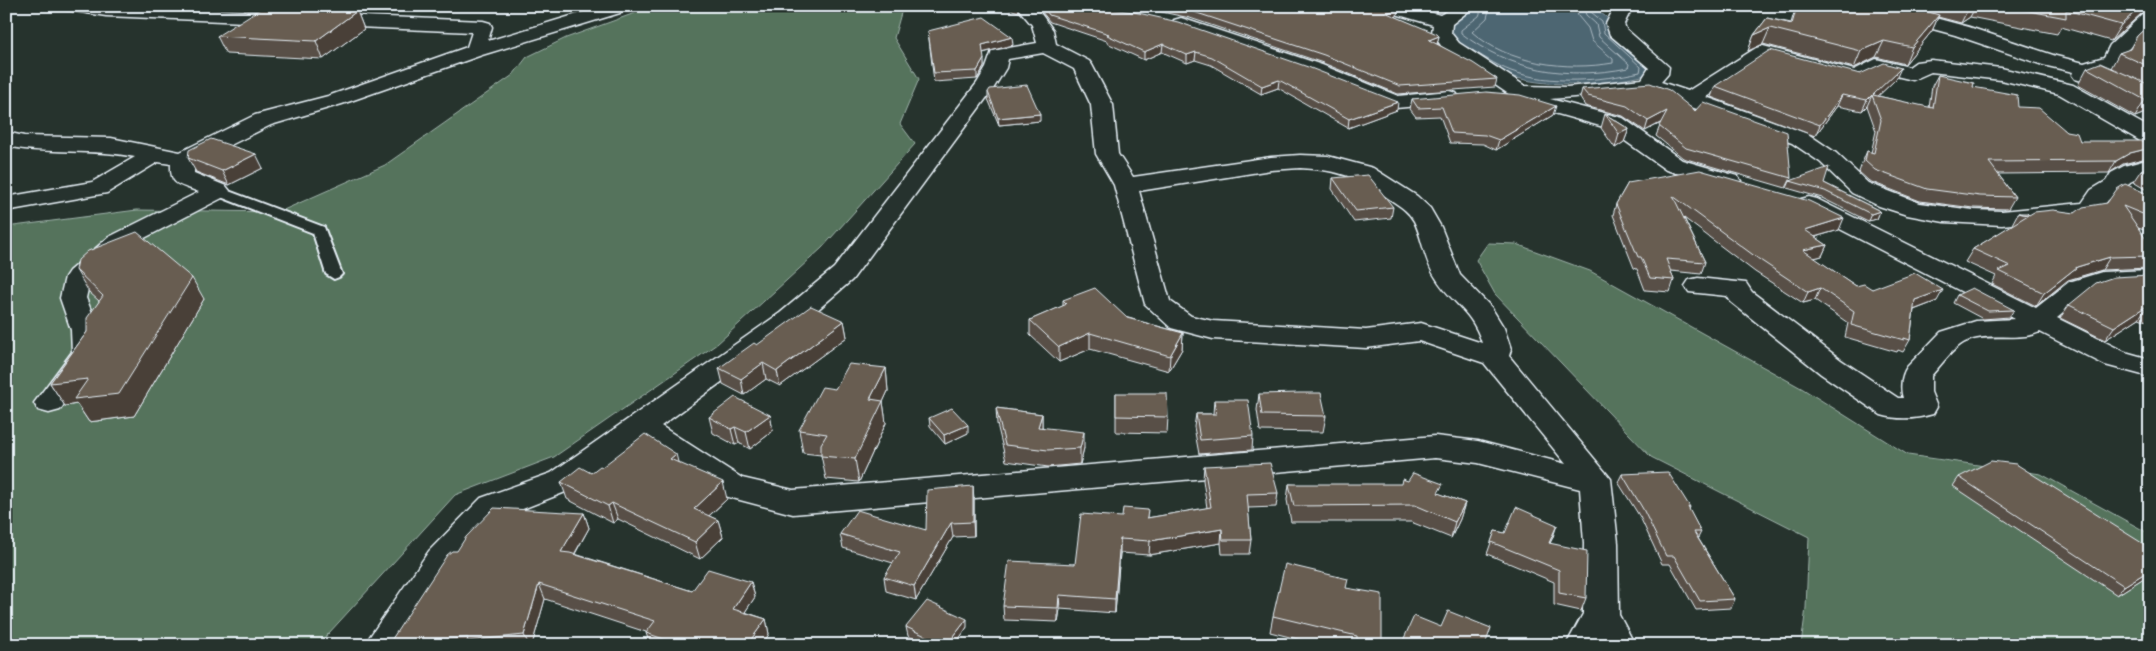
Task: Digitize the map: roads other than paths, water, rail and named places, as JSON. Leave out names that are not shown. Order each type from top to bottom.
[{"type":"street","points":[[73,6],[106,11],[155,9],[483,27],[475,50]]},
{"type":"street","points":[[6,139],[24,143],[111,145],[183,160],[263,120],[335,100],[475,50],[614,9],[612,6]]},
{"type":"street","points":[[1025,6],[1042,24],[1047,39],[1046,47]]},
{"type":"street","points":[[1388,6],[1443,22]]},
{"type":"street","points":[[1458,6],[1461,10],[1443,22],[1441,33],[1452,47],[1520,94],[1615,123],[1674,165],[1753,188]]},
{"type":"street","points":[[1624,6],[1615,24],[1617,31],[1659,68],[1658,74],[1648,85]]},
{"type":"street","points":[[1868,6],[1962,32],[2050,61],[2085,69],[2137,92],[2150,100]]},
{"type":"street","points":[[2066,89],[2077,83],[2085,69],[2112,61],[2117,49],[2150,18]]},
{"type":"street","points":[[1163,20],[1315,69],[1396,102],[1465,96]]},
{"type":"street","points":[[382,645],[441,560],[493,507],[562,481],[790,319],[843,274],[986,84],[996,68],[1000,55],[1018,50],[1046,47],[1082,65],[1102,105],[1107,154],[1126,185],[1158,304],[1181,322],[1213,330],[1366,339],[1422,332],[1494,357],[1530,398],[1595,479],[1601,543],[1600,635]]},
{"type":"street","points":[[1692,98],[1762,52],[1830,68],[1856,77],[1876,65],[1913,74],[1923,66],[1931,66],[2001,74],[2066,89],[2150,137]]},
{"type":"street","points":[[1493,95],[1567,93],[1648,85],[1692,98],[1793,135],[1823,153],[1852,178],[1857,186],[1895,204],[1930,213],[1979,218],[2028,218],[2090,209],[2099,195],[2126,189],[2119,178],[2132,171],[2150,166]]},
{"type":"street","points":[[6,204],[99,188],[154,155]]},
{"type":"street","points":[[183,160],[182,177],[218,192]]},
{"type":"street","points":[[1126,185],[1155,184],[1202,176],[1248,165],[1292,162],[1332,164],[1355,169],[1377,179],[1420,211],[1431,233],[1445,274],[1478,308],[1494,334],[1498,349],[1494,357]]},
{"type":"street","points":[[1813,206],[1857,186]]},
{"type":"street","points":[[49,403],[86,353],[86,330],[73,298],[78,277],[118,242],[218,192]]},
{"type":"street","points":[[1787,198],[1813,206],[2115,359],[2150,368]]},
{"type":"street","points":[[1698,286],[1737,289],[1740,296],[1830,368],[1892,408],[1922,407],[1916,392],[1917,374],[1951,338],[1976,330],[2029,327],[2078,288],[2102,280],[2150,278]]},
{"type":"street","points":[[640,427],[732,487],[793,502],[1435,447],[1478,452],[1570,476],[1595,479]]},
{"type":"lane","points":[[218,192],[319,230],[334,274]]},
{"type":"water","points":[[1476,6],[1592,6],[1610,20],[1608,30],[1649,68],[1642,76],[1580,84],[1547,83],[1507,75],[1481,61],[1448,37],[1451,24]]}]
